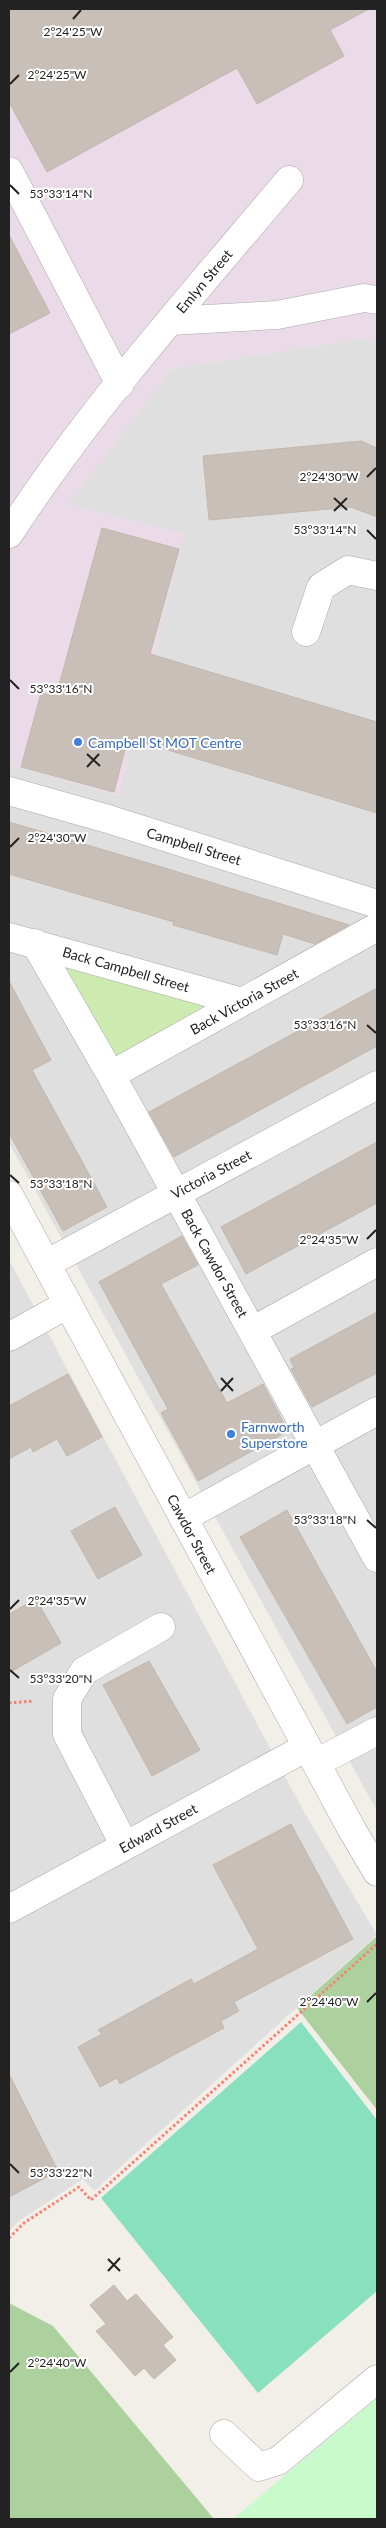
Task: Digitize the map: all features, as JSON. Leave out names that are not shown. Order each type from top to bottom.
[{"type":"street","points":[[9,171],[120,384]]},
{"type":"street","name":"Emlyn Street","points":[[9,534],[37,491],[120,384],[170,321],[289,180]]},
{"type":"street","points":[[170,321],[277,315],[364,298],[377,300]]},
{"type":"street","points":[[306,632],[321,587],[348,570],[377,576]]},
{"type":"street","name":"Campbell Street","points":[[9,791],[108,819],[377,904]]},
{"type":"street","name":"Back Victoria Street","points":[[111,1075],[377,927]]},
{"type":"street","name":"Back Campbell Street","points":[[9,937],[242,1002]]},
{"type":"street","name":"Back Cawdor Street","points":[[35,943],[111,1075],[377,1558]]},
{"type":"street","name":"Victoria Street","points":[[46,1264],[377,1085]]},
{"type":"street","name":"Cawdor Street","points":[[9,1195],[377,1872]]},
{"type":"street","points":[[252,1331],[377,1262]]},
{"type":"street","points":[[9,1337],[68,1304]]},
{"type":"street","points":[[183,1518],[377,1411]]},
{"type":"street","points":[[126,1846],[67,1734],[67,1699],[84,1671],[161,1627]]},
{"type":"street","name":"Edward Street","points":[[9,1909],[126,1846],[312,1755],[377,1731]]},
{"type":"street","points":[[224,2434],[259,2467],[278,2461],[377,2379]]},
{"type":"path","points":[[9,2238],[24,2223],[79,2187],[91,2200],[377,1944]]},
{"type":"shaded area","points":[[9,9],[377,9],[377,343],[366,338],[171,369],[68,504],[184,534],[119,796],[9,764]]},
{"type":"shaded area","points":[[366,338],[377,343],[377,1811],[9,1143],[9,764],[119,796],[68,504],[171,369]]},
{"type":"shaded area","points":[[9,1260],[303,1810],[377,1935],[94,2191],[83,2179],[19,2221],[9,2231]]},
{"type":"green space","points":[[57,958],[211,1007],[116,1061]]},
{"type":"green space","points":[[377,1936],[377,2110],[297,2008]]},
{"type":"green space","points":[[301,2022],[377,2120],[377,2291],[258,2393],[101,2198]]},
{"type":"green space","points":[[9,2303],[53,2326],[214,2519],[9,2519]]},
{"type":"green space","points":[[377,2398],[377,2519],[233,2519]]},
{"type":"building","points":[[9,9],[369,9],[330,30],[344,56],[257,104],[237,68],[47,172],[9,102]]},
{"type":"building","points":[[9,235],[50,313],[9,334]]},
{"type":"building","points":[[361,441],[377,448],[377,517],[351,507],[209,520],[203,456]]},
{"type":"building","points":[[102,528],[179,549],[150,654],[377,722],[377,813],[128,738],[114,792],[21,767],[41,693],[56,696]]},
{"type":"building","points":[[9,822],[349,925],[315,944],[283,934],[277,955],[173,925],[174,922],[9,874]]},
{"type":"building","points":[[9,981],[51,1060],[32,1070],[107,1207],[63,1231],[9,1133]]},
{"type":"building","points":[[377,988],[377,1046],[174,1157],[149,1112]]},
{"type":"building","points":[[377,1142],[377,1203],[246,1274],[221,1227]]},
{"type":"building","points":[[182,1236],[198,1265],[161,1284],[227,1403],[263,1384],[288,1431],[198,1481],[161,1413],[168,1409],[99,1282]]},
{"type":"building","points":[[377,1312],[377,1373],[312,1407],[291,1369],[294,1368],[290,1359]]},
{"type":"building","points":[[68,1374],[102,1437],[67,1456],[57,1439],[33,1452],[31,1447],[9,1459],[9,1406]]},
{"type":"building","points":[[115,1507],[142,1555],[98,1579],[71,1531]]},
{"type":"building","points":[[287,1510],[377,1672],[377,1707],[347,1724],[240,1537]]},
{"type":"building","points":[[36,1599],[61,1643],[9,1673],[9,1614]]},
{"type":"building","points":[[149,1661],[200,1750],[152,1776],[103,1685]]},
{"type":"building","points":[[291,1824],[353,1939],[234,2002],[239,2011],[221,2021],[224,2028],[120,2084],[117,2078],[100,2087],[78,2047],[102,2034],[98,2030],[191,1979],[194,1984],[258,1949],[213,1865]]},
{"type":"building","points":[[9,2074],[58,2171],[9,2197]]},
{"type":"building","points":[[114,2285],[127,2301],[136,2294],[173,2337],[163,2345],[176,2360],[154,2379],[144,2368],[135,2376],[96,2331],[106,2324],[90,2305]]},
{"type":"place","name":"Campbell St MOT Centre","points":[[78,742]]},
{"type":"place","name":"Farnworth Superstore","points":[[231,1434]]}]
